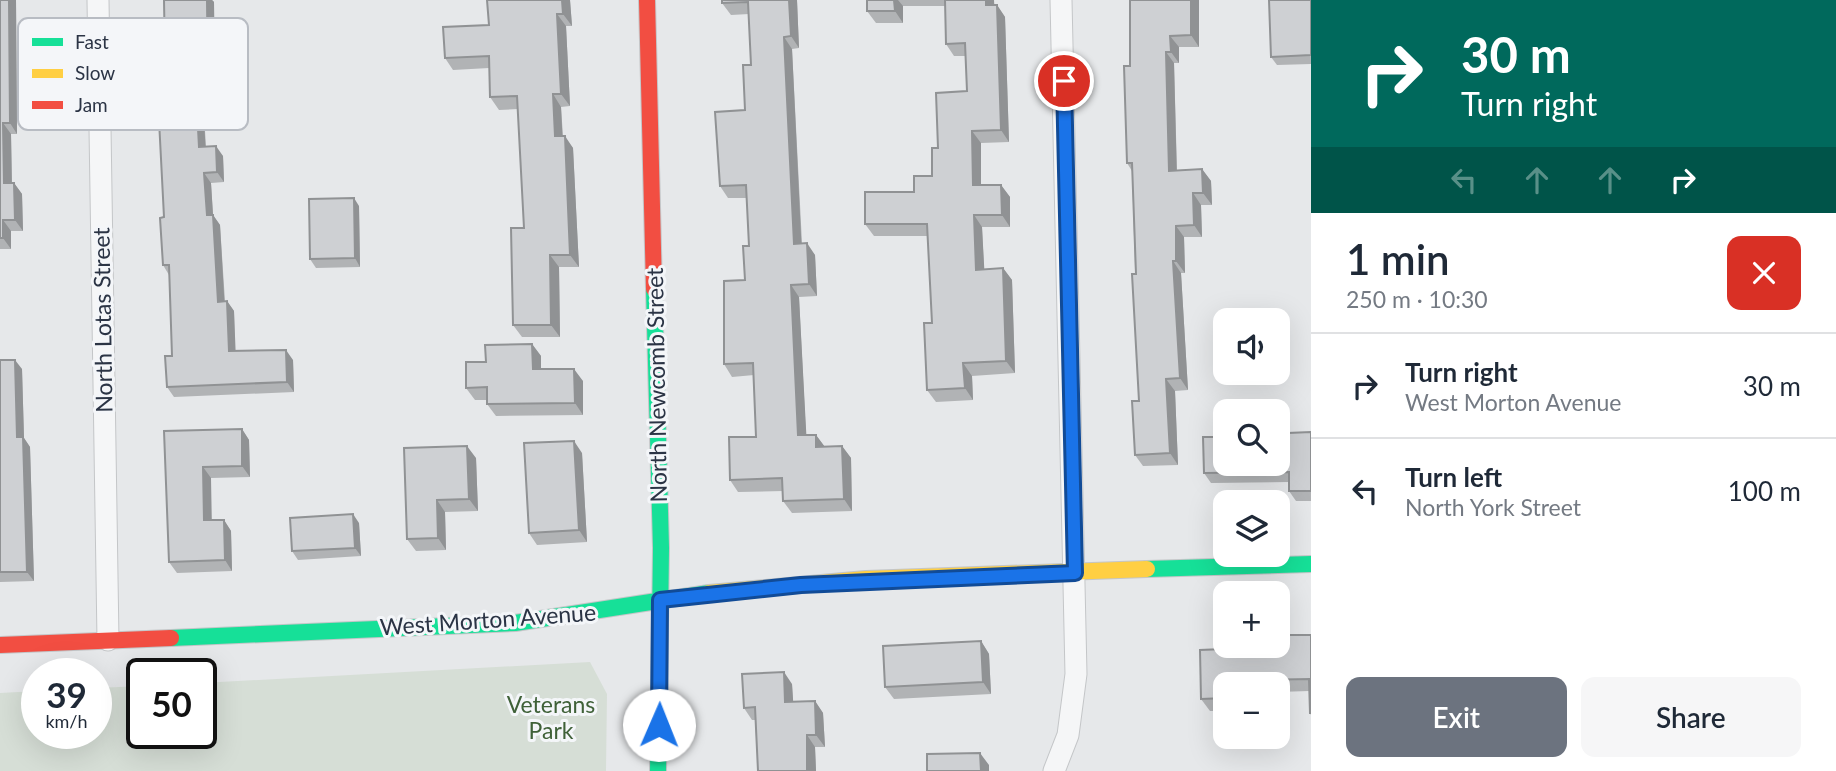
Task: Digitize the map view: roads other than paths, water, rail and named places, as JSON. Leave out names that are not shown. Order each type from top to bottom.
[{"type":"main road","name":"North Newcomb Street","points":[[647,0],[660,600],[658,771]]},
{"type":"main road","name":"West Morton Avenue","points":[[0,645],[515,623],[566,618],[660,600],[814,584],[1311,564]]},
{"type":"street","name":"North Lotas Street","points":[[98,0],[98,18]]},
{"type":"street","points":[[1054,771],[1068,735],[1074,703],[1075,573],[1061,0]]},
{"type":"street","name":"North Lotas Street","points":[[100,130],[108,640]]},
{"type":"park label","name":"Veterans Park","points":[[551,718]]}]
